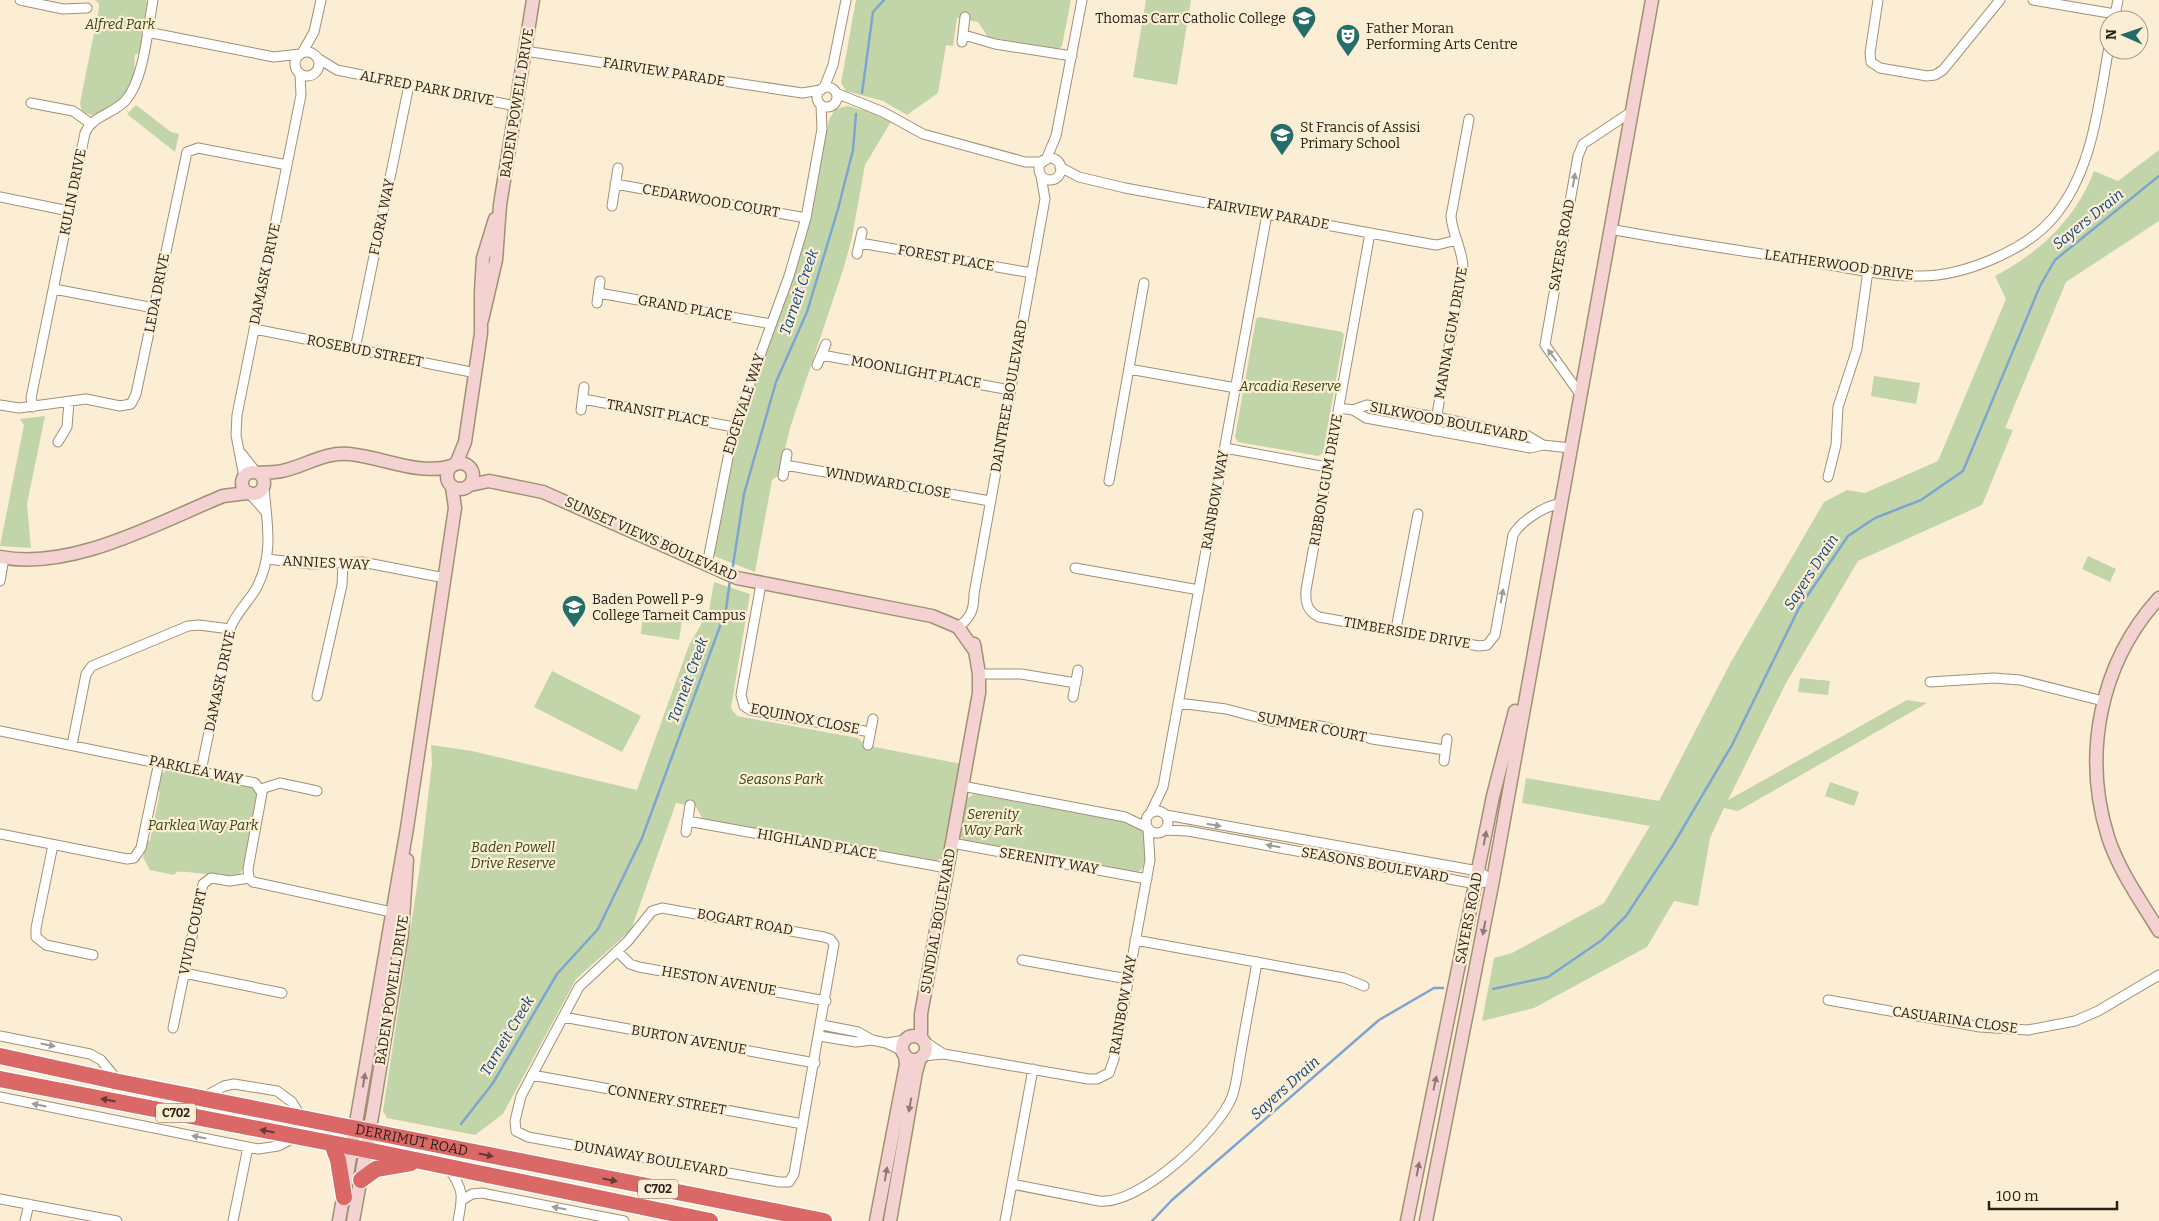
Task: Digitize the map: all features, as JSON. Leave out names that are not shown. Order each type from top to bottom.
[{"type":"highway","name":"DERRIMUT ROAD","points":[[0,1056],[119,1082],[824,1221]]},
{"type":"highway","name":"DERRIMUT ROAD","points":[[0,1079],[360,1149],[710,1221]]},
{"type":"highway","points":[[332,1144],[338,1160],[344,1197]]},
{"type":"highway","points":[[361,1180],[376,1169],[420,1161]]},
{"type":"street","points":[[20,0],[63,9],[87,8]]},
{"type":"street","points":[[31,103],[72,111],[90,124],[119,106],[131,93],[138,75],[153,0]]},
{"type":"street","points":[[298,71],[296,61],[314,32],[321,0]]},
{"type":"street","name":"BADEN POWELL DRIVE","points":[[360,1149],[398,913],[407,828],[455,508],[464,473],[465,442],[476,373],[490,259],[533,0]]},
{"type":"street","points":[[846,0],[833,66],[818,96],[820,104],[827,108],[834,105],[856,103]]},
{"type":"street","points":[[1041,174],[1044,161],[1056,136],[1082,0]]},
{"type":"street","name":"SAYERS ROAD","points":[[1426,1221],[1493,880],[1652,0]]},
{"type":"street","points":[[1878,0],[1870,53],[1871,62],[1880,68],[1927,76],[1935,75],[1943,70],[1998,3],[2005,0]]},
{"type":"street","points":[[2033,0],[2099,14]]},
{"type":"street","points":[[965,17],[963,38],[1072,56]]},
{"type":"street","points":[[147,32],[274,57],[306,76],[314,74],[320,66],[314,32]]},
{"type":"street","name":"FAIRVIEW PARADE","points":[[525,51],[802,93],[822,89]]},
{"type":"street","points":[[274,57],[309,52],[318,57]]},
{"type":"street","name":"ALFRED PARK DRIVE","points":[[318,57],[338,70],[516,106]]},
{"type":"street","name":"LEATHERWOOD DRIVE","points":[[1610,229],[1868,271],[1921,276],[1965,270],[2000,256],[2030,238],[2053,218],[2076,182],[2087,155],[2106,60]]},
{"type":"street","points":[[833,66],[837,99],[834,105]]},
{"type":"street","name":"ALFRED PARK DRIVE","points":[[314,74],[338,70]]},
{"type":"street","name":"DAMASK DRIVE","points":[[243,478],[236,435],[236,422],[301,95],[298,71]]},
{"type":"street","name":"DAMASK DRIVE","points":[[301,95],[314,74]]},
{"type":"street","name":"FLORA WAY","points":[[355,349],[409,85]]},
{"type":"street","points":[[822,89],[835,91],[856,103],[876,109],[923,134],[1024,162],[1052,159],[1059,165]]},
{"type":"street","name":"FAIRVIEW PARADE","points":[[802,93],[820,104]]},
{"type":"street","name":"EDGEVALE WAY","points":[[706,565],[734,427],[793,264],[806,218],[822,129],[820,104]]},
{"type":"street","name":"EDGEVALE WAY","points":[[822,129],[834,105]]},
{"type":"street","name":"SAYERS ROAD","points":[[1580,394],[1544,345],[1578,156],[1583,144],[1632,112]]},
{"type":"street","name":"MANNA GUM DRIVE","points":[[1434,431],[1463,268],[1462,254],[1451,216],[1469,119]]},
{"type":"street","name":"KULIN DRIVE","points":[[33,407],[31,398],[84,137],[90,124]]},
{"type":"street","points":[[1024,162],[1047,180],[1055,179],[1060,173],[1056,136]]},
{"type":"street","name":"LEDA DRIVE","points":[[0,405],[19,408],[86,399],[124,406],[133,401],[187,152],[198,148],[287,165]]},
{"type":"street","name":"FAIRVIEW PARADE","points":[[1059,165],[1079,177],[1106,185],[1437,245],[1457,240]]},
{"type":"street","points":[[612,206],[618,168]]},
{"type":"street","name":"DAINTREE BOULEVARD","points":[[1041,174],[1045,199]]},
{"type":"street","name":"FAIRVIEW PARADE","points":[[1055,179],[1079,177]]},
{"type":"street","name":"DAINTREE BOULEVARD","points":[[961,623],[973,610],[974,594],[990,502],[1045,199],[1055,179]]},
{"type":"street","name":"CEDARWOOD COURT","points":[[615,184],[806,218]]},
{"type":"street","points":[[0,197],[70,211]]},
{"type":"street","name":"RAINBOW WAY","points":[[1166,814],[1163,787],[1267,214]]},
{"type":"street","points":[[857,254],[862,232]]},
{"type":"street","name":"RIBBON GUM DRIVE","points":[[1309,609],[1305,601],[1306,590],[1370,233]]},
{"type":"street","name":"FOREST PLACE","points":[[860,243],[1032,273]]},
{"type":"street","points":[[1828,477],[1836,445],[1838,407],[1857,349],[1868,271]]},
{"type":"street","points":[[597,303],[600,281]]},
{"type":"street","points":[[1109,481],[1144,283]]},
{"type":"street","points":[[54,289],[154,308]]},
{"type":"street","name":"GRAND PLACE","points":[[599,293],[771,324]]},
{"type":"street","name":"ROSEBUD STREET","points":[[254,328],[476,373]]},
{"type":"street","points":[[817,365],[826,344]]},
{"type":"street","name":"MOONLIGHT PLACE","points":[[822,355],[1010,390]]},
{"type":"street","points":[[1129,369],[1236,388]]},
{"type":"street","points":[[581,410],[584,388]]},
{"type":"street","name":"TRANSIT PLACE","points":[[583,399],[734,427]]},
{"type":"street","points":[[58,442],[68,427],[69,402]]},
{"type":"street","name":"SILKWOOD BOULEVARD","points":[[1353,410],[1367,405],[1436,417],[1528,436],[1543,445]]},
{"type":"street","name":"SILKWOOD BOULEVARD","points":[[1339,408],[1353,410],[1366,418],[1530,448],[1543,445],[1570,448]]},
{"type":"street","points":[[1224,448],[1327,466]]},
{"type":"street","points":[[240,453],[264,478],[264,486]]},
{"type":"street","points":[[0,581],[2,557],[40,559],[84,552],[222,496],[256,494],[282,471],[314,458],[338,454],[355,455],[429,470],[464,473]]},
{"type":"street","points":[[782,476],[787,454]]},
{"type":"street","name":"WINDWARD CLOSE","points":[[785,464],[990,502]]},
{"type":"street","points":[[429,470],[449,483]]},
{"type":"street","points":[[222,496],[250,472],[282,471]]},
{"type":"street","points":[[449,483],[447,472],[464,473]]},
{"type":"street","points":[[449,483],[464,473]]},
{"type":"street","name":"SUNSET VIEWS BOULEVARD","points":[[464,473],[488,481],[533,489],[552,495],[731,576],[761,584],[961,623]]},
{"type":"street","points":[[243,478],[243,487],[265,511]]},
{"type":"street","name":"BADEN POWELL DRIVE","points":[[449,483],[455,508]]},
{"type":"street","name":"DAMASK DRIVE","points":[[201,771],[230,629],[240,610],[257,586],[267,559],[270,531],[265,511],[264,486]]},
{"type":"street","name":"TIMBERSIDE DRIVE","points":[[1309,609],[1319,617],[1479,646],[1490,643],[1495,635],[1512,535],[1522,524],[1551,505],[1560,504]]},
{"type":"street","points":[[1396,630],[1418,514]]},
{"type":"street","name":"ANNIES WAY","points":[[267,559],[311,564],[370,564],[445,578]]},
{"type":"street","points":[[317,696],[342,584],[343,563]]},
{"type":"street","points":[[1075,568],[1199,590]]},
{"type":"street","name":"EQUINOX CLOSE","points":[[761,584],[741,696],[744,706],[750,710],[870,732]]},
{"type":"street","points":[[2159,598],[2135,628],[2118,660],[2103,701],[2096,745],[2097,780],[2106,828],[2120,866],[2159,931]]},
{"type":"street","name":"SAYERS ROAD","points":[[1407,1221],[1493,796],[1540,617]]},
{"type":"street","name":"SUNDIAL BOULEVARD","points":[[876,1221],[904,1074],[921,1014],[979,693],[979,674],[975,651],[961,623]]},
{"type":"street","points":[[72,745],[86,674],[92,666],[188,626],[199,625],[230,629]]},
{"type":"street","points":[[1073,697],[1078,670]]},
{"type":"street","points":[[979,674],[1021,674],[1076,683]]},
{"type":"street","points":[[1930,682],[1994,678],[2020,680],[2103,701]]},
{"type":"street","name":"SUMMER COURT","points":[[1178,702],[1226,709],[1271,720],[1321,726],[1372,739],[1445,750]]},
{"type":"street","name":"EQUINOX CLOSE","points":[[868,745],[873,719]]},
{"type":"street","name":"PARKLEA WAY","points":[[0,731],[159,762],[254,783],[260,789],[261,802],[248,869],[249,878]]},
{"type":"street","points":[[1444,761],[1447,739]]},
{"type":"street","points":[[0,834],[127,859],[137,857],[141,848],[159,762]]},
{"type":"street","points":[[260,789],[280,783],[317,791]]},
{"type":"street","points":[[962,786],[1125,817],[1154,833],[1163,832],[1168,824],[1166,814],[1157,810],[1125,817]]},
{"type":"street","name":"RAINBOW WAY","points":[[1150,813],[1163,787]]},
{"type":"street","points":[[686,832],[690,805]]},
{"type":"street","points":[[1148,828],[1146,822],[1150,813]]},
{"type":"street","name":"SEASONS BOULEVARD","points":[[1166,814],[1478,871],[1493,880]]},
{"type":"street","name":"HIGHLAND PLACE","points":[[687,820],[947,868]]},
{"type":"street","name":"RAINBOW WAY","points":[[912,1044],[944,1054],[1093,1079],[1101,1078],[1109,1073],[1114,1059],[1147,879],[1150,860],[1148,828]]},
{"type":"street","name":"SEASONS BOULEVARD","points":[[1163,832],[1188,831],[1476,884],[1493,880]]},
{"type":"street","name":"RAINBOW WAY","points":[[1150,860],[1163,832]]},
{"type":"street","name":"SERENITY WAY","points":[[952,843],[1147,879]]},
{"type":"street","points":[[53,844],[36,924],[36,937],[46,945],[93,955]]},
{"type":"street","name":"VIVID COURT","points":[[173,1028],[203,884],[212,878],[230,881],[249,878]]},
{"type":"street","points":[[249,878],[260,885],[398,913]]},
{"type":"street","name":"BOGART ROAD","points":[[617,951],[652,911],[658,907],[830,940],[834,944],[834,951],[826,1001]]},
{"type":"street","points":[[1135,940],[1344,978],[1364,986]]},
{"type":"street","points":[[532,1075],[583,983],[617,951]]},
{"type":"street","name":"HESTON AVENUE","points":[[617,951],[630,964],[826,1001]]},
{"type":"street","points":[[1022,960],[1128,980]]},
{"type":"street","points":[[1012,1184],[1099,1201],[1111,1201],[1156,1180],[1192,1148],[1209,1131],[1233,1095],[1257,962]]},
{"type":"street","points":[[184,974],[282,993]]},
{"type":"street","name":"CASUARINA CLOSE","points":[[1828,1000],[1980,1027],[2028,1030],[2076,1021],[2098,1011],[2159,975]]},
{"type":"street","points":[[803,1124],[826,1001]]},
{"type":"street","name":"BURTON AVENUE","points":[[563,1017],[814,1063]]},
{"type":"street","points":[[822,1025],[848,1030],[872,1040],[886,1043],[912,1044],[910,1059],[921,1057],[916,1072],[890,1221]]},
{"type":"street","points":[[846,1041],[848,1030]]},
{"type":"street","points":[[0,1036],[90,1054],[101,1060],[119,1082]]},
{"type":"street","points":[[820,1036],[846,1041],[872,1040]]},
{"type":"street","name":"RAINBOW WAY","points":[[921,1057],[944,1054]]},
{"type":"street","points":[[1005,1221],[1033,1069]]},
{"type":"street","name":"CONNERY STREET","points":[[532,1075],[803,1124]]},
{"type":"street","name":"DUNAWAY BOULEVARD","points":[[532,1075],[519,1100],[516,1130],[528,1137],[779,1182],[789,1182],[794,1174],[803,1124]]},
{"type":"street","points":[[0,1097],[248,1147],[269,1148],[296,1137]]},
{"type":"street","points":[[1425,1130],[1444,1132]]},
{"type":"street","points":[[233,1221],[248,1147]]},
{"type":"street","points":[[353,1221],[361,1180],[360,1149]]},
{"type":"street","points":[[339,1221],[344,1197],[360,1149]]},
{"type":"street","points":[[447,1167],[459,1183],[462,1200],[458,1221]]},
{"type":"street","points":[[462,1200],[472,1194],[484,1193],[624,1221]]},
{"type":"street","points":[[0,1199],[117,1221]]},
{"type":"street","points":[[26,1221],[29,1204]]},
{"type":"green space","name":"Alfred Park","points":[[95,0],[146,0],[148,6],[139,53],[135,55],[134,75],[129,89],[113,106],[92,115],[82,112],[80,103],[99,8],[99,4]]},
{"type":"green space","points":[[856,0],[1071,0],[1062,46],[1058,49],[988,37],[978,22],[957,18],[953,46],[946,45],[938,93],[907,115],[883,101],[846,91],[841,83]]},
{"type":"green space","points":[[1146,0],[1191,0],[1177,85],[1133,77]]},
{"type":"green space","points":[[136,105],[171,132],[179,134],[175,152],[127,114]]},
{"type":"green space","points":[[848,106],[870,112],[891,122],[865,165],[852,237],[844,267],[790,428],[779,475],[772,480],[755,572],[714,556],[737,432],[804,242],[829,120],[835,109]]},
{"type":"green space","points":[[2159,150],[2159,221],[2066,282],[2005,428],[2013,430],[1982,505],[1858,561],[1786,683],[1728,800],[1907,700],[1927,703],[1738,811],[1724,808],[1710,838],[1698,906],[1674,901],[1647,947],[1534,1008],[1482,1021],[1494,958],[1512,953],[1604,903],[1650,826],[1522,803],[1526,778],[1659,801],[1731,662],[1824,502],[1847,490],[1865,493],[1938,461],[2006,299],[1995,276],[2026,257],[2054,233],[2077,204],[2094,171],[2118,181]]},
{"type":"green space","name":"Arcadia Reserve","points":[[1259,317],[1342,332],[1344,335],[1323,453],[1318,456],[1238,442],[1235,437],[1256,319]]},
{"type":"green space","points":[[1874,376],[1920,383],[1916,404],[1871,396]]},
{"type":"green space","points":[[45,416],[27,504],[31,548],[0,546],[24,425],[20,419]]},
{"type":"green space","points":[[2088,556],[2116,569],[2110,582],[2082,569]]},
{"type":"green space","points":[[714,582],[750,594],[731,708],[737,716],[858,738],[865,745],[961,764],[943,857],[935,862],[704,821],[696,807],[676,803],[631,930],[576,979],[503,1114],[475,1135],[387,1118],[383,1111],[420,866],[432,763],[431,745],[472,751],[637,790],[689,645],[709,611]]},
{"type":"green space","points":[[643,615],[682,621],[679,640],[641,634]]},
{"type":"green space","points":[[552,671],[641,716],[622,752],[534,707]]},
{"type":"green space","points":[[1800,678],[1830,681],[1828,695],[1798,692]]},
{"type":"green space","name":"Parklea Way Park","points":[[169,769],[251,786],[256,792],[257,801],[244,867],[240,874],[219,876],[177,872],[174,875],[150,870],[143,857],[146,843],[150,840],[160,792],[157,788],[160,775]]},
{"type":"green space","points":[[1830,782],[1859,792],[1854,806],[1825,796]]},
{"type":"green space","name":"Serenity Way Park","points":[[974,794],[1128,822],[1145,833],[1146,856],[1143,866],[1136,873],[965,842],[959,835],[965,800]]},
{"type":"waterway","name":"Tarneit Creek","points":[[862,93],[873,12],[884,0]]},
{"type":"waterway","name":"Tarneit Creek","points":[[732,572],[744,494],[776,382],[807,312],[838,209],[853,150],[856,114]]},
{"type":"waterway","name":"Sayers Drain","points":[[1493,989],[1548,977],[1602,940],[1626,916],[1673,845],[1732,745],[1799,608],[1848,536],[1875,518],[1921,500],[1963,471],[2040,286],[2055,260],[2159,176]]},
{"type":"waterway","name":"Tarneit Creek","points":[[461,1124],[493,1083],[557,974],[598,929],[642,838],[726,610],[730,580]]},
{"type":"waterway","name":"Sayers Drain","points":[[1152,1221],[1172,1200],[1379,1020],[1434,988],[1443,988]]},
{"type":"place","name":"Thomas Carr Catholic College","points":[[1304,39]]},
{"type":"place","name":"Father Moran Performing Arts Centre","points":[[1348,57]]},
{"type":"place","name":"St Francis of Assisi Primary School","points":[[1282,156]]},
{"type":"place","name":"Baden Powell P-9 College Tarneit Campus","points":[[574,628]]},
{"type":"park label","name":"Seasons Park","points":[[781,779]]},
{"type":"park label","name":"Baden Powell Drive Reserve","points":[[513,856]]}]
